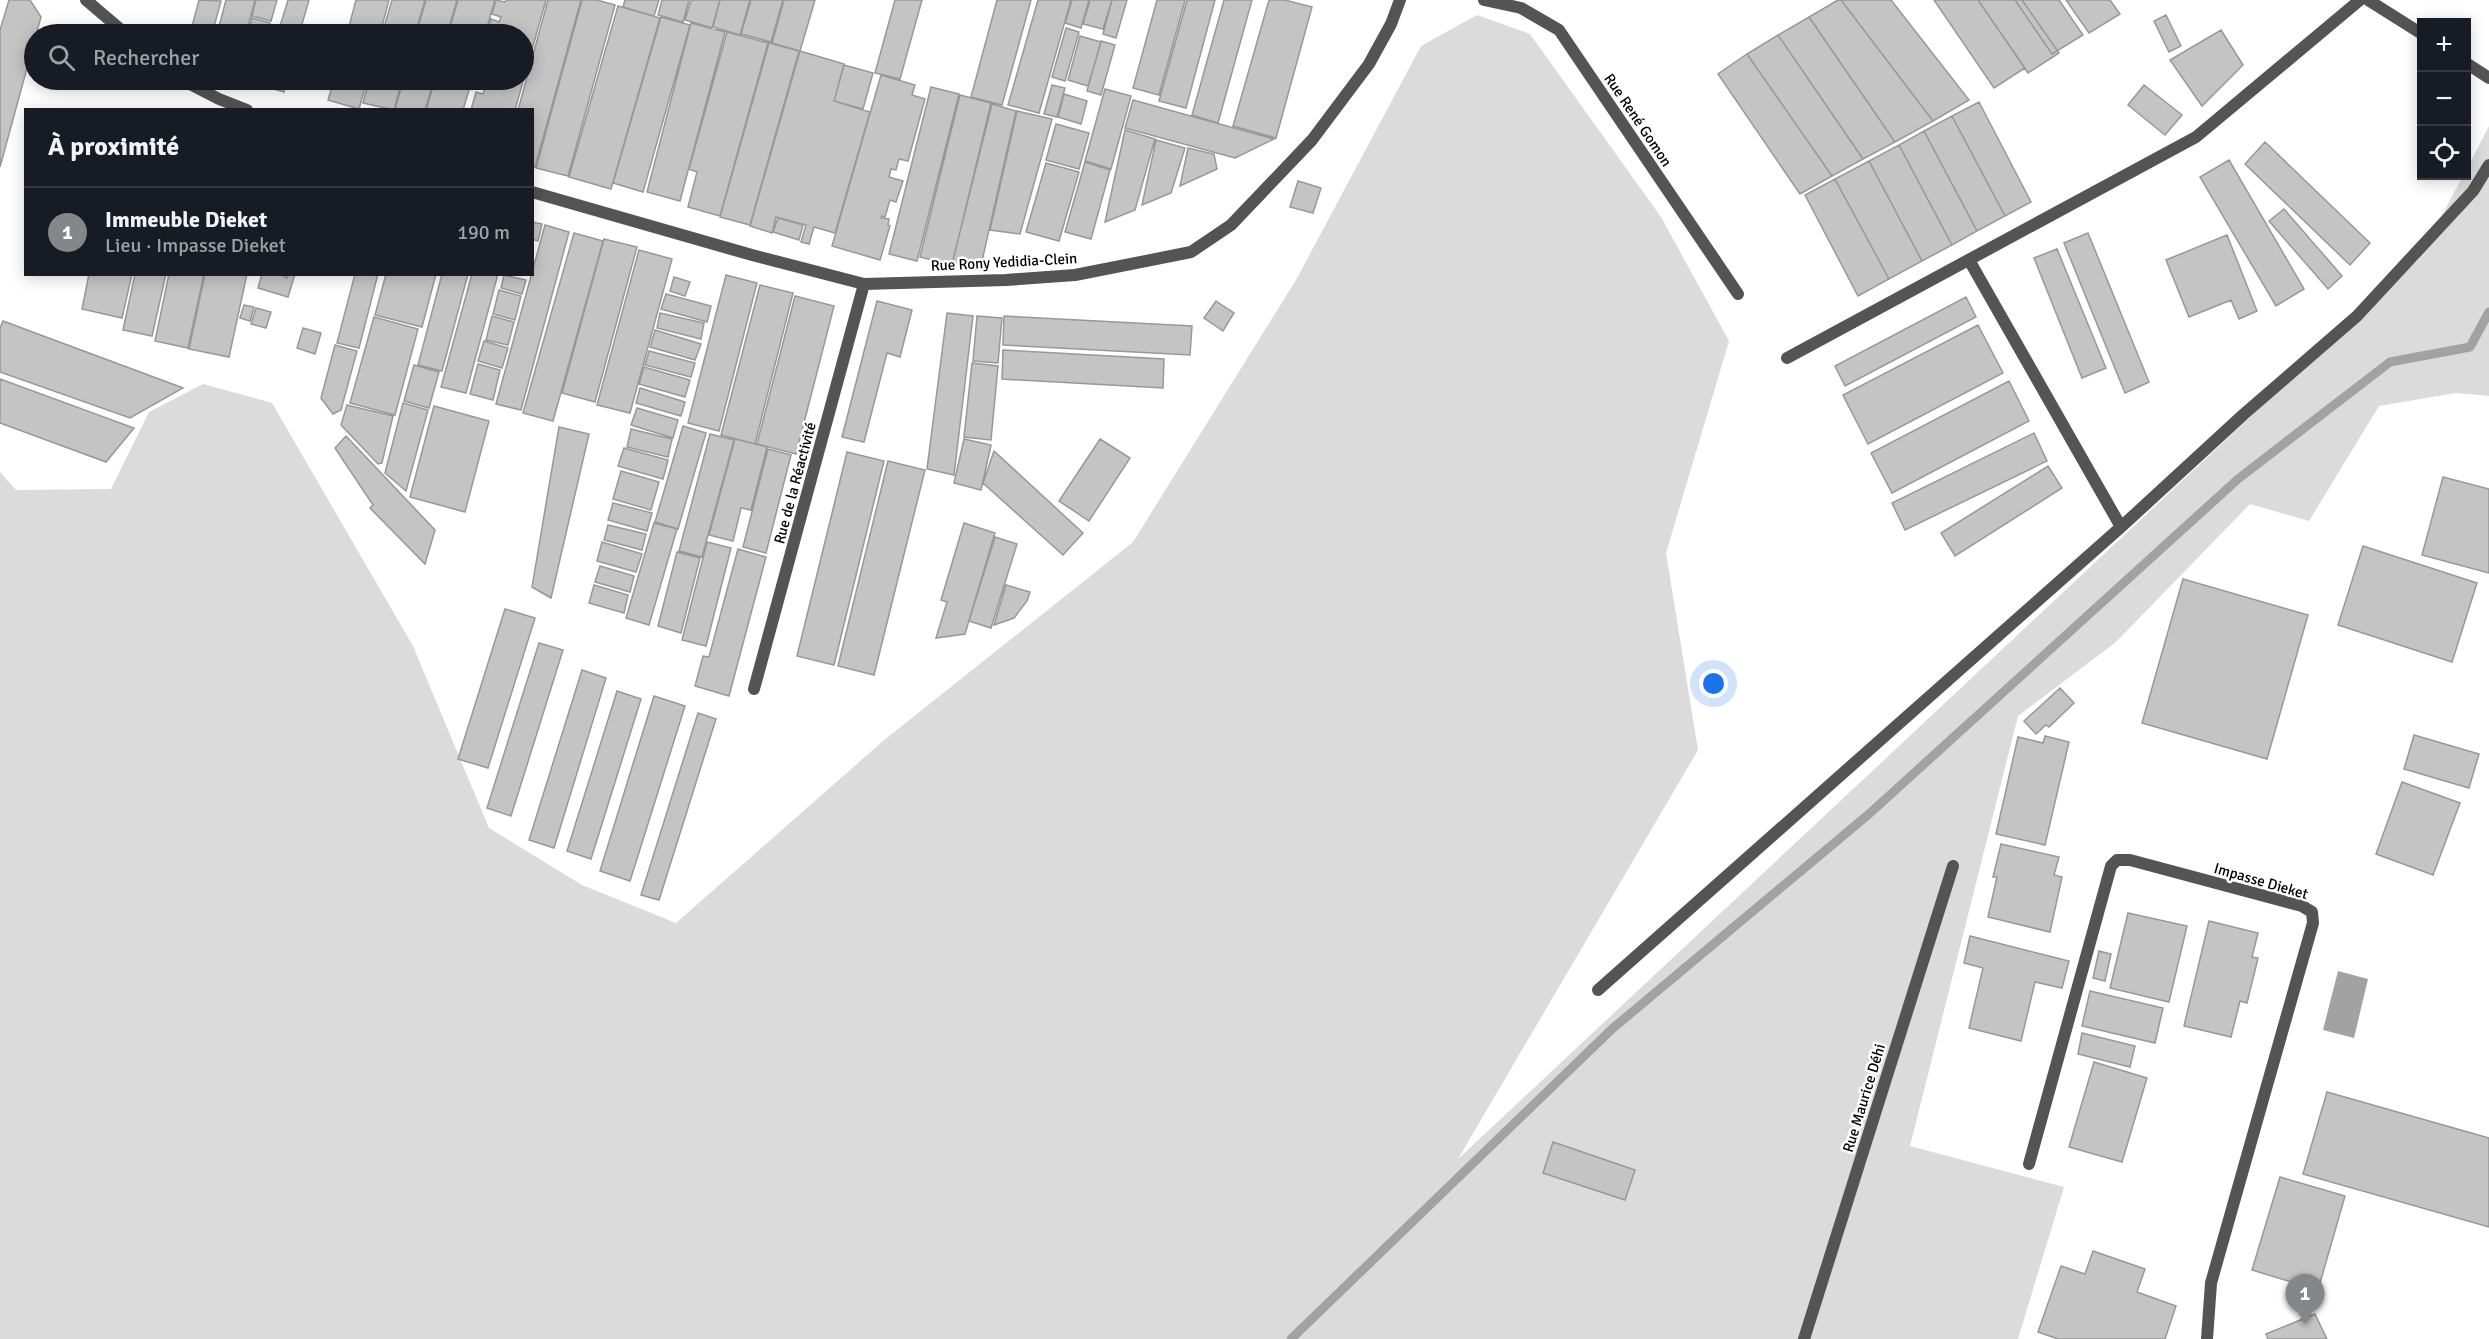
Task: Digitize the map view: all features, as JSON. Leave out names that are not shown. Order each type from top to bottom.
[{"type":"street","points":[[86,0],[114,24]]},
{"type":"street","name":"Rue Rony Yedidia-Clein","points":[[534,193],[752,255],[864,284],[1006,280],[1075,275],[1191,252],[1231,225],[1312,140],[1369,64],[1391,24],[1400,0]]},
{"type":"street","name":"Rue René Gomon","points":[[1484,0],[1521,8],[1558,30],[1738,294]]},
{"type":"street","points":[[1787,358],[2196,136],[2360,0]]},
{"type":"street","points":[[2368,0],[2417,31]]},
{"type":"street","points":[[2471,66],[2489,78]]},
{"type":"street","points":[[201,90],[242,108]]},
{"type":"street","points":[[1598,990],[2357,316],[2474,191],[2489,165]]},
{"type":"street","points":[[1969,260],[2121,527]]},
{"type":"street","name":"Rue de la Réactivité","points":[[754,689],[864,284]]},
{"type":"street","name":"Impasse Dieket","points":[[2029,1164],[2111,866],[2117,860],[2142,863],[2302,906],[2312,912],[2313,923],[2211,1283],[2207,1339]]},
{"type":"street","name":"Rue Maurice Déhi","points":[[1804,1339],[1953,866]]},
{"type":"shaded area","points":[[1477,15],[1530,34],[1661,217],[1729,341],[1666,553],[1698,750],[1458,1159],[2418,260],[2461,180],[2471,180],[2471,161],[2489,126],[2489,396],[2456,393],[2379,406],[2309,521],[2250,504],[2116,642],[2018,716],[1910,1146],[2064,1187],[2018,1339],[0,1339],[0,472],[16,490],[111,489],[149,412],[203,384],[272,403],[413,646],[489,828],[582,885],[676,923],[883,741],[1133,542],[1296,280],[1421,46]]},
{"type":"shaded area","points":[[2338,971],[2368,979],[2354,1038],[2323,1030]]},
{"type":"building","points":[[9,0],[30,0],[41,17],[39,24],[24,24],[24,79],[0,167],[0,30]]},
{"type":"building","points":[[199,0],[221,1],[215,24],[193,24]]},
{"type":"building","points":[[226,0],[255,0],[249,24],[220,24]]},
{"type":"building","points":[[256,0],[277,0],[271,21],[252,16]]},
{"type":"building","points":[[288,0],[309,0],[302,24],[281,24]]},
{"type":"building","points":[[356,0],[389,0],[383,24],[350,24]]},
{"type":"building","points":[[392,0],[425,0],[418,24],[385,24]]},
{"type":"building","points":[[426,0],[457,0],[450,24],[419,24]]},
{"type":"building","points":[[458,0],[495,0],[488,24],[451,24]]},
{"type":"building","points":[[496,0],[505,2],[506,0],[546,0],[534,43],[534,24],[490,24],[491,19],[499,22],[501,17],[492,14]]},
{"type":"building","points":[[548,0],[581,0],[535,167],[534,108],[519,108],[523,90],[534,90],[534,51]]},
{"type":"building","points":[[582,0],[597,0],[615,5],[568,176],[536,168]]},
{"type":"building","points":[[625,0],[659,0],[654,16],[623,7]]},
{"type":"building","points":[[662,0],[689,0],[683,22],[658,15]]},
{"type":"building","points":[[691,0],[720,0],[712,28],[685,20]]},
{"type":"building","points":[[720,0],[750,0],[740,35],[713,27]]},
{"type":"building","points":[[751,0],[783,0],[771,42],[741,34]]},
{"type":"building","points":[[784,0],[815,0],[800,51],[772,43]]},
{"type":"building","points":[[895,0],[922,0],[900,79],[875,73]]},
{"type":"building","points":[[997,0],[1031,0],[1002,105],[971,97]]},
{"type":"building","points":[[1038,0],[1071,0],[1039,113],[1008,105]]},
{"type":"building","points":[[1072,0],[1089,0],[1081,28],[1065,23]]},
{"type":"building","points":[[1090,0],[1112,0],[1103,29],[1083,24]]},
{"type":"building","points":[[1112,0],[1127,0],[1116,38],[1103,34]]},
{"type":"building","points":[[1157,0],[1185,0],[1159,95],[1133,88]]},
{"type":"building","points":[[1187,0],[1215,0],[1186,108],[1159,101]]},
{"type":"building","points":[[1224,0],[1252,0],[1218,123],[1192,115]]},
{"type":"building","points":[[1269,0],[1285,0],[1312,7],[1276,138],[1233,126]]},
{"type":"building","points":[[1841,0],[1933,121],[1895,142],[1809,17]]},
{"type":"building","points":[[1841,0],[1891,0],[1969,100],[1933,121]]},
{"type":"building","points":[[1934,0],[1978,0],[2025,68],[1994,88]]},
{"type":"building","points":[[1978,0],[2022,0],[2059,53],[2028,73]]},
{"type":"building","points":[[2015,0],[2059,0],[2083,35],[2052,54]]},
{"type":"building","points":[[2066,0],[2110,0],[2120,14],[2089,33]]},
{"type":"building","points":[[618,6],[660,18],[611,189],[569,177]]},
{"type":"building","points":[[2166,15],[2181,46],[2169,52],[2154,21]]},
{"type":"building","points":[[661,17],[690,25],[643,192],[613,183]]},
{"type":"building","points":[[1809,17],[1895,142],[1863,159],[1778,35]]},
{"type":"building","points":[[252,18],[270,23],[270,24],[250,24]]},
{"type":"building","points":[[691,23],[725,32],[680,201],[647,192]]},
{"type":"building","points":[[1066,28],[1079,32],[1065,81],[1052,77]]},
{"type":"building","points":[[2221,30],[2243,65],[2202,106],[2170,60]]},
{"type":"building","points":[[727,32],[768,43],[720,216],[688,207],[697,172],[689,169]]},
{"type":"building","points":[[1778,35],[1863,159],[1832,176],[1747,54]]},
{"type":"building","points":[[1080,36],[1101,42],[1088,86],[1068,80]]},
{"type":"building","points":[[1101,41],[1115,45],[1101,95],[1087,91]]},
{"type":"building","points":[[769,43],[799,51],[750,225],[720,217]]},
{"type":"building","points":[[800,51],[844,64],[834,101],[870,112],[835,233],[814,227],[809,244],[801,242],[806,225],[776,217],[772,233],[750,226]]},
{"type":"building","points":[[1747,54],[1832,176],[1800,194],[1718,74]]},
{"type":"building","points":[[844,65],[873,73],[863,109],[834,101]]},
{"type":"building","points":[[881,75],[915,85],[912,95],[925,99],[908,161],[899,159],[896,170],[891,169],[889,177],[903,181],[896,202],[890,200],[885,217],[881,218],[889,219],[888,225],[890,226],[880,260],[832,246]]},
{"type":"building","points":[[1052,85],[1065,88],[1057,117],[1044,114]]},
{"type":"building","points":[[2144,85],[2182,115],[2165,135],[2128,105]]},
{"type":"building","points":[[931,87],[959,94],[917,261],[889,254]]},
{"type":"building","points":[[1105,89],[1131,96],[1111,169],[1085,161]]},
{"type":"building","points":[[331,90],[364,90],[359,108],[328,100]]},
{"type":"building","points":[[366,90],[399,90],[395,108],[363,103]]},
{"type":"building","points":[[400,90],[431,90],[426,108],[396,108]]},
{"type":"building","points":[[432,90],[469,90],[464,108],[427,108]]},
{"type":"building","points":[[484,90],[520,90],[516,108],[472,108],[476,92],[483,94]]},
{"type":"building","points":[[1064,94],[1087,101],[1081,124],[1058,117]]},
{"type":"building","points":[[960,95],[991,103],[952,265],[920,257]]},
{"type":"building","points":[[1133,100],[1274,139],[1235,158],[1125,128]]},
{"type":"building","points":[[1979,102],[2031,202],[2005,216],[1952,116]]},
{"type":"building","points":[[992,104],[1016,111],[982,261],[952,264]]},
{"type":"building","points":[[1017,111],[1052,119],[1020,234],[990,230]]},
{"type":"building","points":[[1952,116],[2005,216],[1977,231],[1924,131]]},
{"type":"building","points":[[1056,124],[1089,133],[1079,169],[1046,160]]},
{"type":"building","points":[[1125,130],[1155,139],[1135,210],[1105,222]]},
{"type":"building","points":[[1924,131],[1977,231],[1952,245],[1899,145]]},
{"type":"building","points":[[1156,140],[1185,148],[1171,193],[1142,205]]},
{"type":"building","points":[[2265,142],[2370,243],[2350,265],[2245,164]]},
{"type":"building","points":[[1899,145],[1952,245],[1922,261],[1869,161]]},
{"type":"building","points":[[1188,148],[1214,154],[1217,169],[1180,186]]},
{"type":"building","points":[[2229,160],[2304,289],[2276,306],[2200,177]]},
{"type":"building","points":[[1869,161],[1922,261],[1889,279],[1835,179]]},
{"type":"building","points":[[1085,162],[1110,170],[1091,239],[1065,232]]},
{"type":"building","points":[[1046,163],[1079,172],[1059,241],[1026,232]]},
{"type":"building","points":[[1835,179],[1889,279],[1858,296],[1805,195]]},
{"type":"building","points":[[1298,181],[1321,188],[1313,213],[1290,207]]},
{"type":"building","points":[[2284,209],[2342,276],[2328,289],[2269,221]]},
{"type":"building","points":[[778,218],[803,225],[799,240],[773,232]]},
{"type":"building","points":[[534,222],[542,224],[538,241],[534,240]]},
{"type":"building","points":[[545,225],[569,232],[521,410],[496,404],[531,276],[534,276],[534,265]]},
{"type":"building","points":[[574,233],[603,241],[553,421],[523,413]]},
{"type":"building","points":[[2088,233],[2149,382],[2125,393],[2064,243]]},
{"type":"building","points":[[2227,235],[2257,311],[2239,319],[2231,300],[2189,317],[2166,260]]},
{"type":"building","points":[[604,239],[637,247],[595,402],[562,393]]},
{"type":"building","points":[[2057,249],[2106,368],[2082,378],[2034,258]]},
{"type":"building","points":[[639,250],[672,259],[630,413],[597,405]]},
{"type":"building","points":[[726,275],[757,283],[719,431],[688,423]]},
{"type":"building","points":[[89,276],[132,276],[122,318],[82,309]]},
{"type":"building","points":[[135,276],[166,276],[152,336],[123,330]]},
{"type":"building","points":[[169,276],[204,276],[188,348],[155,341]]},
{"type":"building","points":[[205,276],[247,276],[229,357],[189,349]]},
{"type":"building","points":[[261,276],[287,278],[294,276],[288,297],[258,288]]},
{"type":"building","points":[[354,276],[377,276],[359,348],[337,343]]},
{"type":"building","points":[[385,276],[435,276],[422,327],[375,315]]},
{"type":"building","points":[[441,276],[467,276],[442,371],[418,365]]},
{"type":"building","points":[[471,276],[497,276],[466,393],[441,387]]},
{"type":"building","points":[[504,276],[526,280],[522,294],[501,288]]},
{"type":"building","points":[[674,277],[690,282],[685,296],[670,291]]},
{"type":"building","points":[[760,285],[793,293],[755,444],[721,435]]},
{"type":"building","points":[[499,290],[521,296],[515,320],[493,314]]},
{"type":"building","points":[[666,294],[711,306],[707,322],[661,309]]},
{"type":"building","points":[[795,296],[834,306],[796,454],[757,444]]},
{"type":"building","points":[[1966,297],[1976,317],[1845,386],[1835,366]]},
{"type":"building","points":[[877,301],[912,310],[900,357],[887,353],[864,442],[842,437]]},
{"type":"building","points":[[1216,301],[1234,313],[1223,331],[1204,318]]},
{"type":"building","points":[[244,305],[254,307],[250,321],[240,318]]},
{"type":"building","points":[[256,308],[271,312],[266,328],[251,324]]},
{"type":"building","points":[[660,313],[704,323],[701,339],[657,328]]},
{"type":"building","points":[[947,313],[973,316],[954,475],[927,469]]},
{"type":"building","points":[[492,316],[514,322],[508,345],[486,340]]},
{"type":"building","points":[[977,316],[1002,318],[998,363],[973,361]]},
{"type":"building","points":[[1004,316],[1192,326],[1190,355],[1003,345]]},
{"type":"building","points":[[374,317],[418,329],[395,415],[350,403]]},
{"type":"building","points":[[3,321],[183,388],[130,418],[0,372],[0,328]]},
{"type":"building","points":[[1978,325],[2003,373],[1868,444],[1843,395]]},
{"type":"building","points":[[303,328],[321,333],[315,354],[297,348]]},
{"type":"building","points":[[655,330],[701,344],[695,360],[650,347]]},
{"type":"building","points":[[484,341],[508,348],[502,368],[478,361]]},
{"type":"building","points":[[335,345],[357,351],[341,410],[333,414],[321,398]]},
{"type":"building","points":[[1003,350],[1164,359],[1163,388],[1002,379]]},
{"type":"building","points":[[649,351],[695,363],[691,377],[645,365]]},
{"type":"building","points":[[972,363],[998,366],[991,440],[964,437]]},
{"type":"building","points":[[478,364],[500,370],[493,400],[470,394]]},
{"type":"building","points":[[414,365],[439,372],[429,408],[404,401]]},
{"type":"building","points":[[644,367],[690,380],[685,397],[639,384]]},
{"type":"building","points":[[0,379],[134,428],[106,462],[0,423]]},
{"type":"building","points":[[2009,381],[2029,421],[1892,493],[1871,453]]},
{"type":"building","points":[[640,388],[685,402],[681,416],[636,403]]},
{"type":"building","points":[[403,403],[428,410],[406,491],[385,473]]},
{"type":"building","points":[[347,405],[393,416],[382,463],[378,464],[341,425]]},
{"type":"building","points":[[434,406],[489,421],[465,512],[410,497]]},
{"type":"building","points":[[637,408],[678,420],[673,438],[631,425]]},
{"type":"building","points":[[683,426],[706,433],[678,529],[655,522]]},
{"type":"building","points":[[559,427],[589,434],[551,598],[532,587]]},
{"type":"building","points":[[631,429],[672,439],[668,457],[627,447]]},
{"type":"building","points":[[2034,433],[2047,461],[1905,530],[1892,503]]},
{"type":"building","points":[[710,434],[734,440],[702,557],[679,551]]},
{"type":"building","points":[[346,436],[435,530],[425,564],[370,508],[373,505],[335,448]]},
{"type":"building","points":[[735,439],[767,447],[751,510],[741,508],[733,541],[709,535]]},
{"type":"building","points":[[964,439],[991,445],[981,490],[954,483]]},
{"type":"building","points":[[1100,439],[1130,458],[1089,521],[1059,501]]},
{"type":"building","points":[[624,448],[668,460],[663,479],[618,466]]},
{"type":"building","points":[[768,449],[791,455],[766,553],[743,547]]},
{"type":"building","points":[[994,451],[1083,533],[1063,555],[983,483]]},
{"type":"building","points":[[847,452],[884,461],[834,665],[797,656]]},
{"type":"building","points":[[888,461],[925,470],[874,675],[838,666]]},
{"type":"building","points":[[2048,466],[2062,488],[1955,556],[1941,533]]},
{"type":"building","points":[[621,471],[659,482],[651,510],[613,499]]},
{"type":"building","points":[[2443,477],[2489,489],[2489,573],[2422,555]]},
{"type":"building","points":[[613,503],[652,513],[647,531],[608,520]]},
{"type":"building","points":[[654,523],[677,529],[649,625],[626,618]]},
{"type":"building","points":[[964,523],[995,533],[965,634],[936,638],[947,602],[941,600]]},
{"type":"building","points":[[608,525],[646,534],[642,550],[604,540]]},
{"type":"building","points":[[995,537],[1017,544],[991,628],[969,621]]},
{"type":"building","points":[[602,542],[642,554],[636,572],[597,561]]},
{"type":"building","points":[[707,542],[731,548],[706,646],[682,640]]},
{"type":"building","points":[[2363,546],[2477,583],[2452,662],[2338,625]]},
{"type":"building","points":[[738,549],[766,557],[729,696],[695,686],[703,656],[709,657]]},
{"type":"building","points":[[677,552],[700,558],[681,633],[658,626]]},
{"type":"building","points":[[600,566],[634,576],[630,592],[595,582]]},
{"type":"building","points":[[2183,579],[2308,615],[2267,759],[2142,723]]},
{"type":"building","points":[[594,585],[628,595],[624,613],[589,603]]},
{"type":"building","points":[[1006,585],[1030,592],[1027,601],[1014,618],[994,625]]},
{"type":"building","points":[[505,609],[535,618],[488,768],[458,759]]},
{"type":"building","points":[[539,643],[563,650],[511,816],[487,808]]},
{"type":"building","points":[[582,670],[606,678],[554,848],[529,840]]},
{"type":"building","points":[[2060,688],[2074,703],[2049,727],[2046,725],[2036,734],[2024,721]]},
{"type":"building","points":[[617,691],[641,699],[591,859],[567,851]]},
{"type":"building","points":[[654,696],[685,706],[630,881],[600,871]]},
{"type":"building","points":[[698,713],[716,719],[659,900],[641,895]]},
{"type":"building","points":[[2414,735],[2479,754],[2469,788],[2404,769]]},
{"type":"building","points":[[2045,736],[2069,742],[2045,845],[1996,834],[2018,737],[2043,743]]},
{"type":"building","points":[[2402,782],[2460,803],[2433,875],[2376,854]]},
{"type":"building","points":[[2001,844],[2059,857],[2054,875],[2062,877],[2050,932],[1988,917],[1997,877],[1993,877]]},
{"type":"building","points":[[2128,913],[2187,926],[2169,1002],[2110,988]]},
{"type":"building","points":[[2209,921],[2258,933],[2252,957],[2258,958],[2247,1003],[2240,1001],[2231,1037],[2184,1026]]},
{"type":"building","points":[[1970,936],[2069,961],[2062,988],[2035,982],[2021,1041],[1969,1028],[1983,968],[1964,963]]},
{"type":"building","points":[[2099,951],[2111,954],[2105,981],[2093,978]]},
{"type":"building","points":[[2090,991],[2163,1008],[2155,1043],[2082,1026]]},
{"type":"building","points":[[2082,1033],[2135,1046],[2130,1067],[2078,1054]]},
{"type":"building","points":[[2094,1062],[2147,1078],[2122,1162],[2069,1147]]},
{"type":"building","points":[[2327,1092],[2489,1138],[2489,1227],[2303,1174]]},
{"type":"building","points":[[1553,1142],[1635,1170],[1625,1200],[1543,1173]]},
{"type":"building","points":[[2280,1177],[2345,1196],[2318,1290],[2252,1270]]},
{"type":"building","points":[[2093,1251],[2145,1269],[2137,1292],[2176,1306],[2165,1339],[2058,1339],[2038,1332],[2061,1266],[2085,1274]]},
{"type":"building","points":[[2315,1314],[2327,1339],[2268,1339],[2266,1334]]},
{"type":"waterway","points":[[1291,1339],[1612,1029],[1869,814],[2238,479],[2390,362],[2470,347],[2489,312]]},
{"type":"place","name":"Immeuble Dieket","points":[[2305,1324]]}]
